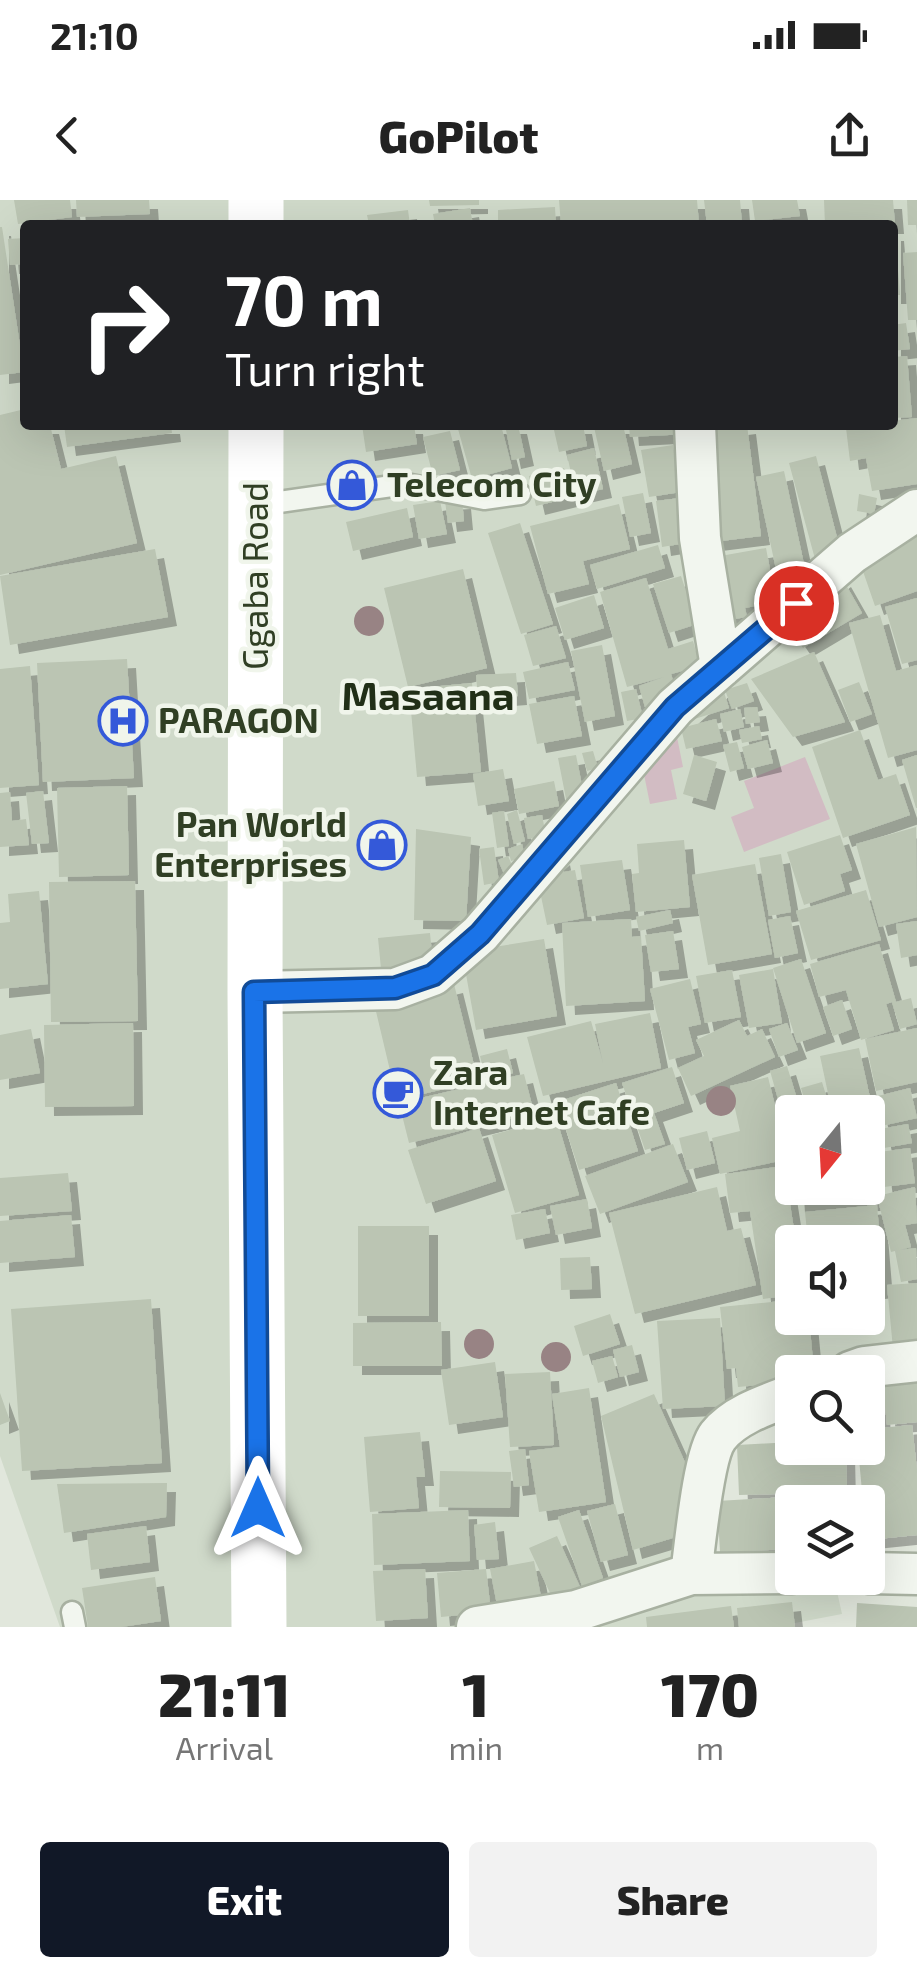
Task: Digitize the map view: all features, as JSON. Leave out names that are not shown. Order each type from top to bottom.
[{"type":"main road","name":"Ggaba Road","points":[[256,430],[254,992],[260,1627]]},
{"type":"street","points":[[695,430],[700,538],[721,668]]},
{"type":"street","points":[[254,992],[395,988],[433,975],[480,934],[675,707],[852,553],[917,510]]},
{"type":"street","points":[[885,1365],[917,1361]]},
{"type":"street","points":[[691,1574],[707,1464],[716,1437],[754,1410],[775,1402]]},
{"type":"street","points":[[477,1627],[576,1611],[691,1574],[775,1572]]},
{"type":"street","points":[[885,1573],[917,1574]]},
{"type":"lane","points":[[256,505],[406,484],[484,498],[520,494]]},
{"type":"shaded area","points":[[0,200],[917,200],[917,1359],[885,1365],[885,1355],[775,1355],[775,1409],[708,1466],[693,1566],[775,1554],[775,1595],[838,1595],[842,1614],[774,1627],[60,1627],[0,1456]]},
{"type":"shaded area","points":[[675,727],[683,767],[671,770],[677,799],[650,804],[636,735]]},
{"type":"shaded area","points":[[805,757],[830,819],[744,852],[731,817],[754,808],[744,781]]},
{"type":"building","points":[[14,200],[70,200],[72,217],[20,220],[18,224]]},
{"type":"building","points":[[76,200],[149,200],[150,214],[77,217]]},
{"type":"building","points":[[429,200],[479,200],[479,205],[430,206]]},
{"type":"building","points":[[559,200],[697,200],[699,220],[561,220]]},
{"type":"building","points":[[704,200],[740,200],[742,220],[706,220]]},
{"type":"building","points":[[752,200],[797,200],[800,216],[755,220]]},
{"type":"building","points":[[824,200],[893,200],[895,220],[825,220]]},
{"type":"building","points":[[907,200],[917,200],[917,225],[908,225]]},
{"type":"building","points":[[555,207],[556,220],[498,220],[498,210]]},
{"type":"building","points":[[470,208],[472,220],[434,220],[433,214]]},
{"type":"building","points":[[408,210],[409,220],[368,220],[367,215]]},
{"type":"building","points":[[2,227],[20,346],[20,372],[0,375]]},
{"type":"building","points":[[20,238],[20,264],[10,265],[8,239]]},
{"type":"building","points":[[917,252],[917,320],[908,320],[903,253]]},
{"type":"building","points":[[906,323],[910,349],[898,350],[898,324]]},
{"type":"building","points":[[907,356],[912,417],[898,418],[898,357]]},
{"type":"building","points":[[20,410],[20,430],[51,430],[61,469],[116,456],[137,543],[0,575],[0,415]]},
{"type":"building","points":[[917,418],[917,484],[872,491],[866,458],[850,461],[846,430],[898,430],[898,420]]},
{"type":"building","points":[[65,430],[172,430],[172,433],[67,447]]},
{"type":"building","points":[[363,430],[415,430],[417,444],[366,452]]},
{"type":"building","points":[[458,430],[502,430],[512,468],[472,479]]},
{"type":"building","points":[[506,430],[519,430],[525,457],[512,460]]},
{"type":"building","points":[[554,430],[584,430],[587,446],[559,452]]},
{"type":"building","points":[[595,430],[624,430],[632,464],[604,471]]},
{"type":"building","points":[[629,430],[688,430],[688,434],[630,437]]},
{"type":"building","points":[[748,430],[761,536],[713,542],[699,431]]},
{"type":"building","points":[[450,431],[460,470],[433,476],[423,437]]},
{"type":"building","points":[[673,445],[681,492],[649,497],[641,450]]},
{"type":"building","points":[[594,448],[603,489],[576,495],[567,455]]},
{"type":"building","points":[[816,456],[841,553],[815,559],[789,463]]},
{"type":"building","points":[[564,468],[572,497],[536,506],[529,476]]},
{"type":"building","points":[[784,471],[807,578],[779,583],[756,477]]},
{"type":"building","points":[[643,493],[651,533],[630,537],[622,497]]},
{"type":"building","points":[[859,494],[877,498],[874,514],[857,511]]},
{"type":"building","points":[[680,498],[686,543],[662,547],[656,501]]},
{"type":"building","points":[[462,500],[464,521],[448,523],[445,501]]},
{"type":"building","points":[[440,501],[447,534],[419,539],[413,505]]},
{"type":"building","points":[[619,504],[630,549],[583,561],[589,584],[548,594],[530,526]]},
{"type":"building","points":[[407,508],[413,537],[353,551],[346,522]]},
{"type":"building","points":[[520,523],[553,624],[521,634],[488,533]]},
{"type":"building","points":[[917,533],[917,591],[875,606],[857,554]]},
{"type":"building","points":[[658,545],[665,568],[597,589],[590,565]]},
{"type":"building","points":[[766,548],[776,602],[745,608],[747,617],[721,621],[709,558]]},
{"type":"building","points":[[155,549],[168,617],[10,645],[0,576]]},
{"type":"building","points":[[463,569],[487,668],[408,687],[384,588]]},
{"type":"building","points":[[681,576],[697,624],[669,633],[653,584]]},
{"type":"building","points":[[646,578],[668,649],[693,641],[700,666],[671,674],[678,698],[645,707],[639,686],[664,677],[627,687],[600,592]]},
{"type":"building","points":[[842,578],[862,613],[803,648],[784,620]]},
{"type":"building","points":[[594,595],[604,628],[565,640],[555,608]]},
{"type":"building","points":[[917,598],[917,660],[902,664],[885,607]]},
{"type":"building","points":[[880,615],[896,671],[917,665],[917,750],[888,758],[849,623]]},
{"type":"building","points":[[556,626],[566,658],[533,666],[524,635]]},
{"type":"building","points":[[602,645],[615,716],[585,722],[571,651]]},
{"type":"building","points":[[814,652],[845,722],[793,737],[751,679]]},
{"type":"building","points":[[127,659],[134,778],[43,782],[37,663]]},
{"type":"building","points":[[568,662],[575,690],[529,699],[523,672]]},
{"type":"building","points":[[30,666],[39,785],[0,788],[0,669]]},
{"type":"building","points":[[516,673],[518,696],[478,699],[476,675]]},
{"type":"building","points":[[859,682],[872,714],[850,722],[838,690]]},
{"type":"building","points":[[472,683],[481,772],[417,777],[409,689]]},
{"type":"building","points":[[747,683],[754,701],[732,709],[725,690]]},
{"type":"building","points":[[722,686],[729,708],[679,724]]},
{"type":"building","points":[[636,689],[643,718],[627,721],[621,692]]},
{"type":"building","points":[[574,696],[582,736],[537,744],[529,704]]},
{"type":"building","points":[[757,707],[760,722],[746,724],[744,708]]},
{"type":"building","points":[[740,709],[744,727],[724,732],[720,714]]},
{"type":"building","points":[[716,719],[722,741],[686,749],[681,728]]},
{"type":"building","points":[[759,726],[762,739],[742,743],[739,730]]},
{"type":"building","points":[[860,730],[878,780],[896,774],[910,815],[843,838],[812,747]]},
{"type":"building","points":[[767,740],[773,763],[748,769],[742,747]]},
{"type":"building","points":[[737,742],[744,768],[730,772],[723,745]]},
{"type":"building","points":[[593,751],[598,768],[587,771],[582,753]]},
{"type":"building","points":[[576,755],[585,801],[567,804],[558,758]]},
{"type":"building","points":[[694,755],[717,762],[706,801],[683,794]]},
{"type":"building","points":[[917,755],[917,808],[916,808],[902,760]]},
{"type":"building","points":[[503,769],[509,801],[478,806],[473,774]]},
{"type":"building","points":[[554,781],[559,806],[519,814],[514,789]]},
{"type":"building","points":[[127,786],[129,875],[59,877],[57,788]]},
{"type":"building","points":[[43,791],[49,843],[32,844],[26,793]]},
{"type":"building","points":[[10,792],[12,821],[26,819],[29,845],[0,847],[0,793]]},
{"type":"building","points":[[517,810],[525,841],[514,844],[507,814]]},
{"type":"building","points":[[504,811],[509,846],[497,848],[492,813]]},
{"type":"building","points":[[542,815],[546,836],[528,839],[524,818]]},
{"type":"building","points":[[916,827],[917,917],[879,927],[856,844]]},
{"type":"building","points":[[416,829],[471,837],[466,921],[414,920]]},
{"type":"building","points":[[840,835],[852,870],[840,874],[845,891],[804,905],[787,852]]},
{"type":"building","points":[[684,840],[690,907],[636,912],[632,874],[639,873],[637,844]]},
{"type":"building","points":[[522,844],[525,857],[511,861],[508,849]]},
{"type":"building","points":[[494,847],[499,882],[484,885],[479,849]]},
{"type":"building","points":[[781,854],[791,912],[769,916],[759,858]]},
{"type":"building","points":[[508,856],[515,872],[505,876],[498,860]]},
{"type":"building","points":[[561,856],[564,872],[575,870],[584,918],[547,925],[537,877]]},
{"type":"building","points":[[622,860],[630,910],[588,917],[580,865]]},
{"type":"building","points":[[755,864],[772,954],[708,965],[692,875]]},
{"type":"building","points":[[135,881],[138,1021],[51,1022],[49,882]]},
{"type":"building","points":[[866,890],[881,940],[811,960],[796,911]]},
{"type":"building","points":[[39,891],[48,984],[0,989],[0,923],[10,922],[8,894]]},
{"type":"building","points":[[670,910],[673,923],[639,931],[636,917]]},
{"type":"building","points":[[790,916],[798,953],[775,958],[768,920]]},
{"type":"building","points":[[631,919],[632,937],[641,936],[645,1001],[566,1006],[562,923]]},
{"type":"building","points":[[917,921],[917,955],[901,958],[896,924]]},
{"type":"building","points":[[673,931],[679,969],[651,972],[645,935]]},
{"type":"building","points":[[430,933],[434,975],[382,979],[378,938]]},
{"type":"building","points":[[544,939],[557,1016],[476,1030],[462,952]]},
{"type":"building","points":[[879,944],[896,1002],[911,998],[917,1024],[900,1029],[892,1002],[886,1004],[894,1030],[861,1040],[846,990],[819,997],[810,964]]},
{"type":"building","points":[[801,959],[826,1033],[797,1043],[773,968]]},
{"type":"building","points":[[773,969],[782,1023],[749,1028],[739,975]]},
{"type":"building","points":[[732,970],[741,1017],[705,1023],[696,976]]},
{"type":"building","points":[[690,979],[701,1024],[688,1027],[695,1053],[669,1060],[650,989]]},
{"type":"building","points":[[454,984],[478,1081],[397,1100],[374,1003]]},
{"type":"building","points":[[842,1000],[852,1029],[833,1036],[823,1007]]},
{"type":"building","points":[[650,1013],[661,1068],[543,1096],[527,1037],[591,1021],[603,1063],[595,1024]]},
{"type":"building","points":[[739,1020],[747,1036],[762,1029],[775,1057],[691,1096],[678,1068],[704,1056],[696,1040]]},
{"type":"building","points":[[133,1023],[134,1106],[45,1107],[44,1025]]},
{"type":"building","points":[[787,1023],[798,1050],[779,1057],[769,1029]]},
{"type":"building","points":[[917,1028],[917,1082],[876,1091],[865,1039]]},
{"type":"building","points":[[31,1029],[40,1073],[0,1080],[0,1035]]},
{"type":"building","points":[[859,1048],[869,1095],[828,1095],[820,1056]]},
{"type":"building","points":[[507,1049],[513,1073],[486,1080],[480,1056]]},
{"type":"building","points":[[787,1066],[796,1095],[777,1095],[770,1071]]},
{"type":"building","points":[[672,1067],[684,1103],[654,1113],[665,1144],[645,1150],[622,1083]]},
{"type":"building","points":[[524,1074],[534,1113],[409,1143],[399,1103]]},
{"type":"building","points":[[768,1077],[775,1106],[775,1162],[720,1174],[712,1138],[740,1131],[730,1086]]},
{"type":"building","points":[[822,1082],[826,1095],[803,1095],[801,1088]]},
{"type":"building","points":[[616,1083],[638,1151],[579,1170],[557,1102]]},
{"type":"building","points":[[910,1088],[917,1118],[885,1125],[882,1095]]},
{"type":"building","points":[[556,1117],[579,1195],[515,1213],[492,1135]]},
{"type":"building","points":[[908,1124],[912,1143],[885,1148],[885,1128]]},
{"type":"building","points":[[479,1128],[496,1181],[426,1204],[408,1150]]},
{"type":"building","points":[[707,1131],[715,1163],[687,1170],[679,1138]]},
{"type":"building","points":[[673,1144],[688,1182],[600,1214],[585,1176]]},
{"type":"building","points":[[910,1148],[915,1183],[885,1187],[885,1151]]},
{"type":"building","points":[[775,1167],[775,1205],[790,1205],[793,1225],[775,1225],[775,1297],[763,1299],[750,1211],[730,1213],[725,1174]]},
{"type":"building","points":[[68,1173],[72,1211],[0,1216],[0,1178]]},
{"type":"building","points":[[717,1187],[727,1231],[741,1228],[756,1285],[635,1314],[609,1213]]},
{"type":"building","points":[[915,1187],[917,1223],[905,1225],[911,1247],[900,1250],[916,1248],[917,1279],[901,1282],[879,1205],[885,1205],[885,1194]]},
{"type":"building","points":[[587,1199],[592,1228],[556,1235],[550,1206]]},
{"type":"building","points":[[877,1205],[879,1225],[806,1225],[805,1212]]},
{"type":"building","points":[[545,1209],[550,1233],[516,1240],[511,1215]]},
{"type":"building","points":[[71,1215],[75,1257],[0,1263],[0,1221]]},
{"type":"building","points":[[358,1226],[429,1226],[429,1316],[358,1316]]},
{"type":"building","points":[[590,1257],[592,1289],[561,1290],[560,1258]]},
{"type":"building","points":[[917,1283],[917,1347],[893,1349],[887,1285]]},
{"type":"building","points":[[151,1299],[162,1463],[22,1471],[11,1309]]},
{"type":"building","points":[[775,1302],[775,1335],[811,1335],[812,1355],[775,1355],[775,1384],[738,1387],[736,1368],[727,1369],[720,1307]]},
{"type":"building","points":[[610,1314],[620,1344],[583,1356],[574,1326]]},
{"type":"building","points":[[720,1318],[725,1406],[663,1409],[657,1321]]},
{"type":"building","points":[[441,1322],[442,1366],[353,1366],[353,1323]]},
{"type":"building","points":[[632,1345],[639,1372],[620,1377],[613,1350]]},
{"type":"building","points":[[612,1356],[618,1377],[598,1383],[592,1361]]},
{"type":"building","points":[[495,1362],[503,1417],[449,1425],[441,1370]]},
{"type":"building","points":[[550,1372],[554,1445],[510,1447],[505,1374]]},
{"type":"building","points":[[917,1382],[917,1422],[887,1425],[885,1386]]},
{"type":"building","points":[[589,1388],[606,1502],[539,1512],[529,1451],[560,1447],[552,1394]]},
{"type":"building","points":[[0,1393],[10,1421],[0,1425]]},
{"type":"building","points":[[654,1394],[688,1469],[676,1537],[633,1550],[601,1416]]},
{"type":"building","points":[[912,1425],[917,1535],[885,1538],[885,1485],[861,1485],[860,1465],[885,1465],[885,1427]]},
{"type":"building","points":[[420,1432],[425,1477],[416,1477],[419,1508],[370,1512],[364,1437]]},
{"type":"building","points":[[775,1443],[775,1465],[846,1465],[847,1485],[775,1485],[775,1494],[739,1495],[737,1445]]},
{"type":"building","points":[[525,1449],[529,1485],[514,1487],[509,1451]]},
{"type":"building","points":[[440,1471],[511,1472],[510,1508],[439,1507]]},
{"type":"building","points":[[167,1483],[166,1517],[64,1533],[57,1484]]},
{"type":"building","points":[[775,1498],[775,1550],[720,1552],[717,1501]]},
{"type":"building","points":[[615,1504],[628,1555],[601,1562],[587,1511]]},
{"type":"building","points":[[468,1510],[470,1561],[374,1565],[372,1514]]},
{"type":"building","points":[[579,1510],[603,1578],[582,1586],[558,1517]]},
{"type":"building","points":[[495,1522],[499,1559],[477,1560],[474,1525]]},
{"type":"building","points":[[146,1526],[150,1562],[91,1570],[87,1534]]},
{"type":"building","points":[[557,1536],[585,1598],[558,1610],[529,1548]]},
{"type":"building","points":[[534,1561],[543,1607],[499,1615],[490,1569]]},
{"type":"building","points":[[425,1569],[428,1618],[376,1621],[373,1571]]},
{"type":"building","points":[[486,1569],[491,1612],[441,1617],[437,1573]]},
{"type":"building","points":[[155,1577],[161,1621],[88,1627],[82,1588]]},
{"type":"building","points":[[792,1602],[795,1627],[739,1627],[737,1608]]},
{"type":"building","points":[[857,1603],[917,1607],[917,1627],[856,1627]]},
{"type":"building","points":[[731,1606],[734,1627],[647,1627],[646,1617]]},
{"type":"place","name":"Telecom City","points":[[352,485]]},
{"type":"place","name":"PARAGON","points":[[123,721]]},
{"type":"place","name":"Pan World Enterprises","points":[[382,845]]},
{"type":"place","name":"Zara Internet Cafe","points":[[398,1093]]},
{"type":"district","name":"Masaana","points":[[428,696]]},
{"type":"route","points":[[258,1508],[254,992],[395,988],[433,975],[480,934],[675,707],[796,603]]}]
